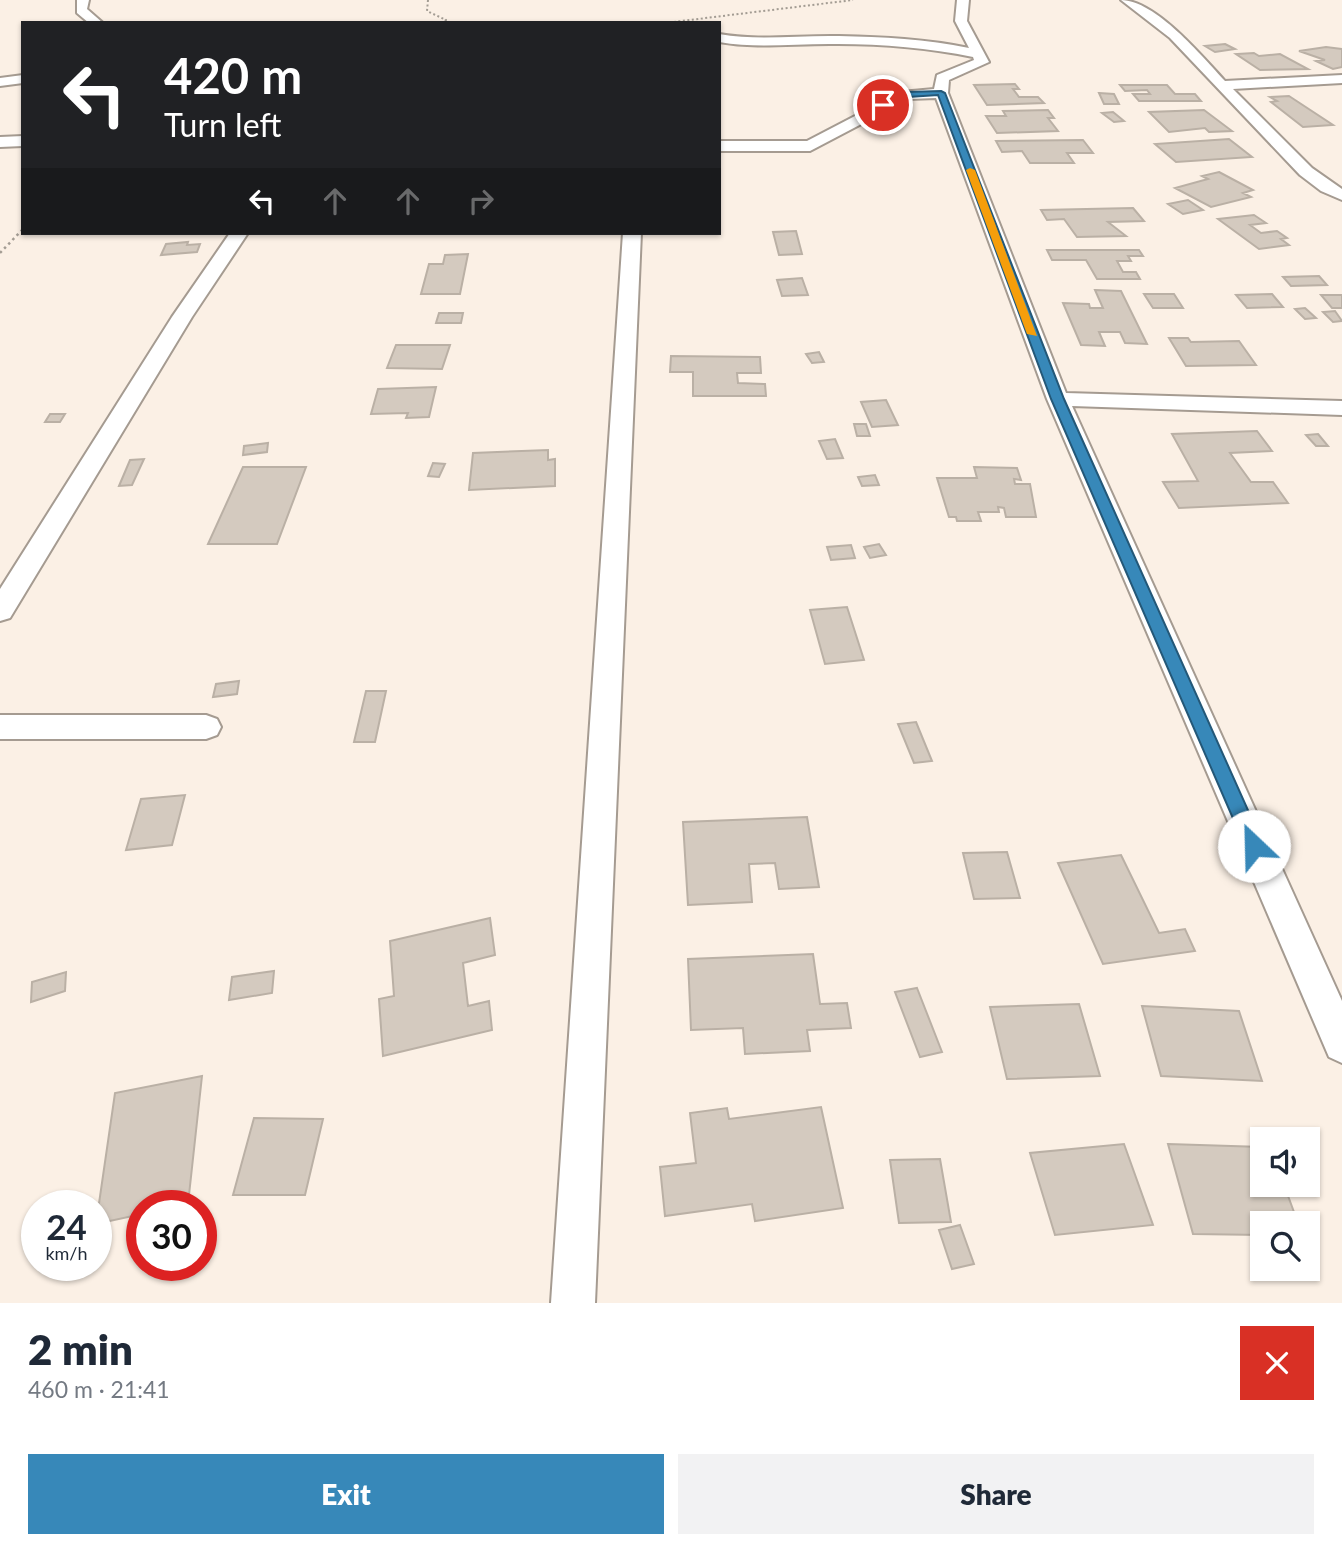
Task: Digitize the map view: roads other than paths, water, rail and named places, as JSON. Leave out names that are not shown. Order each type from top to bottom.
[{"type":"street","points":[[83,0],[81,10],[95,21]]},
{"type":"street","points":[[963,0],[959,6],[961,21],[974,39],[982,62],[942,78],[941,93],[1058,399],[1342,1044]]},
{"type":"street","points":[[1127,0],[1174,35],[1220,85],[1321,184],[1342,195]]},
{"type":"street","points":[[721,38],[752,43],[839,40],[940,46],[978,54]]},
{"type":"street","points":[[0,84],[21,79]]},
{"type":"street","points":[[1220,85],[1342,79]]},
{"type":"street","points":[[0,84],[21,88]]},
{"type":"street","points":[[721,146],[810,146],[906,95],[941,93]]},
{"type":"street","points":[[0,142],[21,141]]},
{"type":"street","points":[[0,611],[182,317],[238,235]]},
{"type":"street","points":[[573,1303],[632,235]]},
{"type":"street","points":[[1058,399],[1342,408]]},
{"type":"street","points":[[0,727],[206,727]]}]
